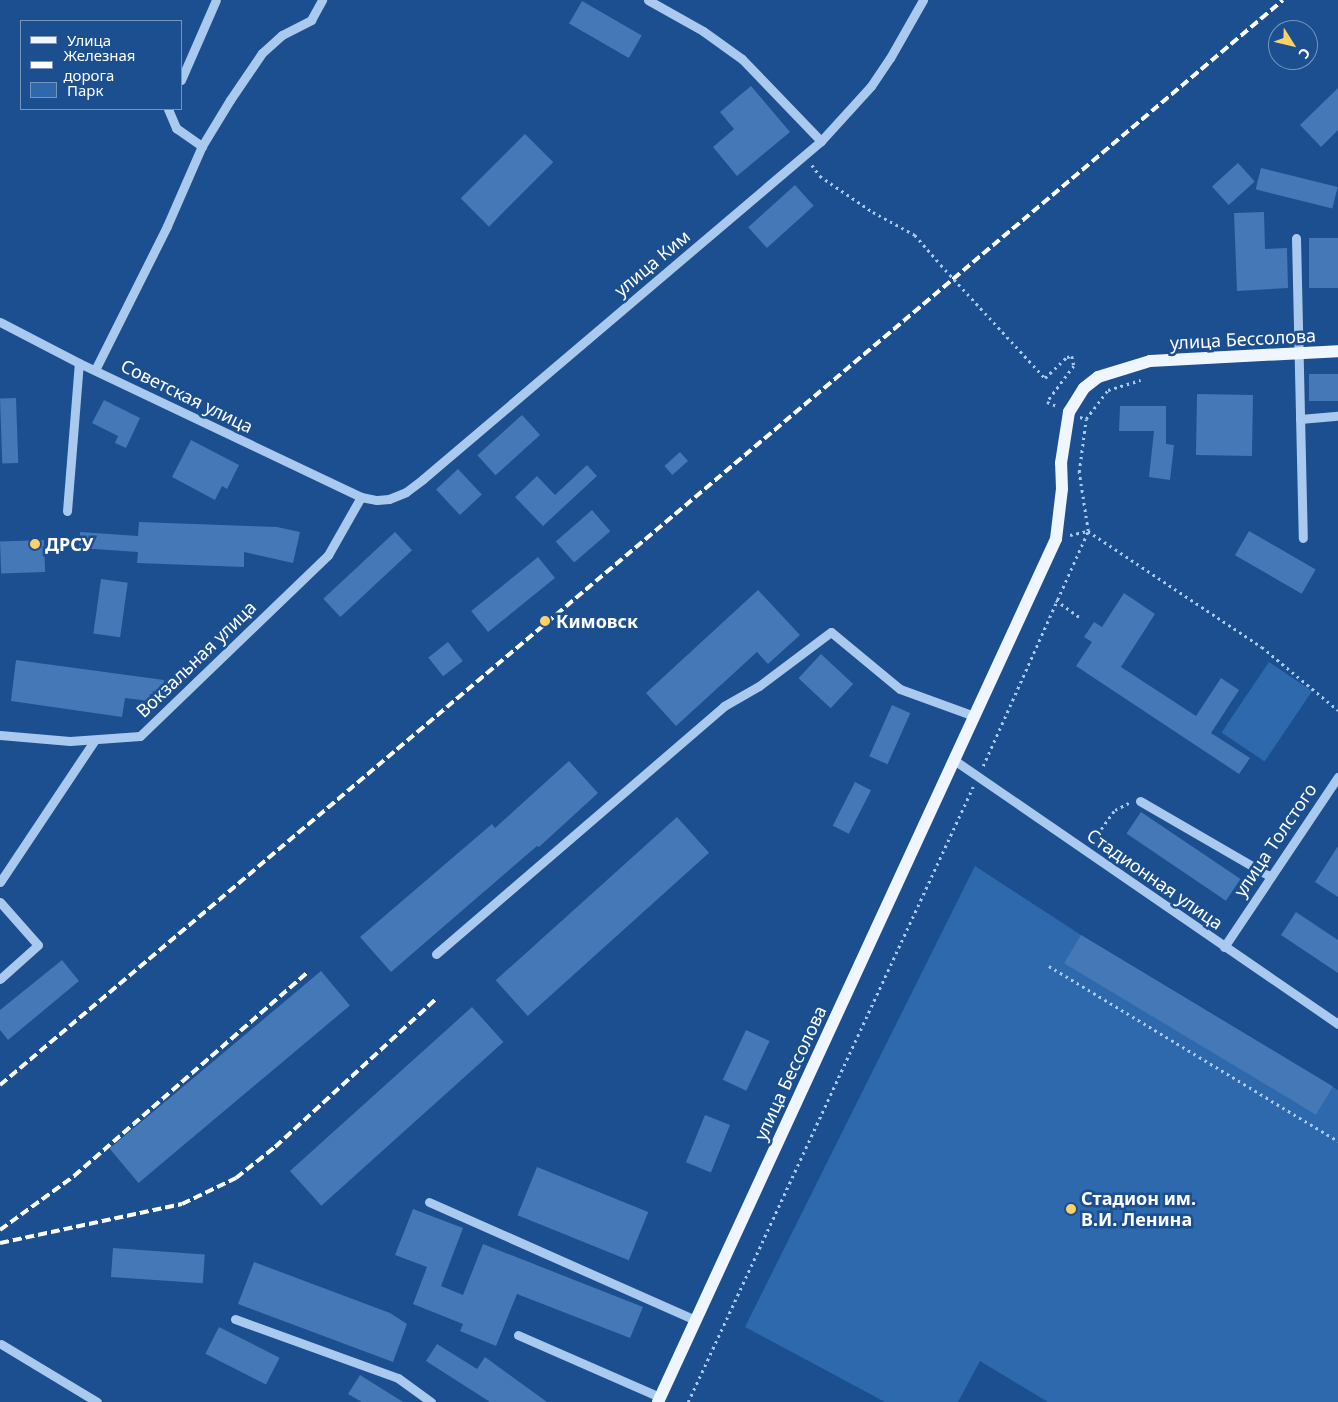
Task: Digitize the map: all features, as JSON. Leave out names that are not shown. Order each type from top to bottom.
[{"type":"main road","name":"улица Бессолова","points":[[659,1399],[1056,538],[1062,489],[1061,463],[1069,412],[1084,388],[1098,377],[1150,362],[1338,351]]},
{"type":"street","points":[[182,78],[216,0]]},
{"type":"street","points":[[95,370],[167,226],[202,146],[262,53],[282,35],[311,20],[322,0]]},
{"type":"street","points":[[648,0],[703,31],[742,59],[821,141]]},
{"type":"street","name":"улица Ким","points":[[361,497],[377,500],[389,499],[406,492],[805,156],[871,86],[890,58],[923,0]]},
{"type":"street","points":[[168,110],[176,128],[202,146]]},
{"type":"street","points":[[1296,238],[1303,538]]},
{"type":"street","name":"Советская улица","points":[[0,322],[95,370],[361,497]]},
{"type":"street","points":[[67,511],[79,362]]},
{"type":"street","points":[[1300,419],[1338,416]]},
{"type":"street","name":"Вокзальная улица","points":[[0,735],[94,741],[140,736],[328,555],[361,497]]},
{"type":"street","points":[[436,954],[724,706],[759,686],[831,632],[900,690],[974,716]]},
{"type":"street","points":[[0,882],[94,741]]},
{"type":"street","name":"Стадионная улица","points":[[954,760],[1338,1024]]},
{"type":"street","name":"улица Толстого","points":[[1224,947],[1338,777]]},
{"type":"street","points":[[1140,801],[1271,877]]},
{"type":"street","points":[[0,902],[38,945],[0,979]]},
{"type":"street","points":[[429,1202],[695,1320]]},
{"type":"street","points":[[235,1319],[398,1378],[431,1402]]},
{"type":"street","points":[[518,1335],[659,1399]]},
{"type":"street","points":[[1,1344],[97,1402]]},
{"type":"path","points":[[805,156],[820,176],[873,212],[915,235],[941,266],[1045,378],[1067,357],[1072,356],[1074,366],[1047,402],[1086,419]]},
{"type":"path","points":[[688,1402],[978,776],[1088,531],[1079,472],[1086,419],[1108,390],[1150,377]]},
{"type":"path","points":[[1056,538],[1088,531],[1262,647],[1338,710]]},
{"type":"path","points":[[1056,600],[1081,618]]},
{"type":"path","points":[[1101,829],[1116,810],[1129,802],[1140,801]]},
{"type":"path","points":[[1049,966],[1338,1141]]},
{"type":"green space","points":[[1269,662],[1312,691],[1265,762],[1221,732]]},
{"type":"green space","name":"Стадион им. В.И. Ленина","points":[[975,866],[1081,935],[1338,1090],[1338,1402],[1048,1402],[980,1361],[958,1402],[885,1402],[745,1327]]},
{"type":"building","points":[[582,1],[642,36],[629,58],[569,24]]},
{"type":"building","points":[[751,86],[790,132],[737,176],[713,147],[734,129],[720,112]]},
{"type":"building","points":[[1338,88],[1338,130],[1321,147],[1300,125]]},
{"type":"building","points":[[525,134],[553,162],[489,227],[461,198]]},
{"type":"building","points":[[1238,163],[1255,182],[1229,205],[1212,186]]},
{"type":"building","points":[[1261,168],[1338,187],[1332,208],[1256,189]]},
{"type":"building","points":[[795,185],[814,206],[767,248],[748,227]]},
{"type":"building","points":[[1264,212],[1265,249],[1287,248],[1288,288],[1237,291],[1234,213]]},
{"type":"building","points":[[1309,238],[1338,238],[1338,288],[1309,288]]},
{"type":"building","points":[[1309,374],[1338,374],[1338,401],[1309,401]]},
{"type":"building","points":[[1197,394],[1253,395],[1252,456],[1196,455]]},
{"type":"building","points":[[16,398],[18,463],[2,464],[0,399]]},
{"type":"building","points":[[104,400],[140,418],[126,448],[115,443],[118,436],[92,423]]},
{"type":"building","points":[[1120,406],[1166,406],[1166,444],[1174,445],[1170,480],[1149,477],[1154,431],[1119,431]]},
{"type":"building","points":[[522,415],[540,435],[495,475],[477,455]]},
{"type":"building","points":[[191,440],[239,465],[227,489],[222,486],[215,500],[172,477]]},
{"type":"building","points":[[680,452],[688,461],[672,475],[664,466]]},
{"type":"building","points":[[587,465],[597,476],[543,526],[515,497],[537,476],[555,495]]},
{"type":"building","points":[[458,469],[482,495],[460,515],[436,489]]},
{"type":"building","points":[[592,510],[610,531],[574,563],[556,541]]},
{"type":"building","points":[[139,522],[277,527],[300,532],[293,563],[244,552],[244,567],[137,563],[138,552],[79,548],[80,532],[138,536]]},
{"type":"building","points":[[1249,531],[1316,570],[1302,594],[1235,555]]},
{"type":"building","points":[[395,532],[412,550],[340,617],[323,599]]},
{"type":"building","points":[[44,540],[45,572],[1,574],[0,542]]},
{"type":"building","name":"Кимовск","points":[[538,557],[555,578],[488,632],[471,611]]},
{"type":"building","points":[[101,579],[128,583],[120,637],[93,633]]},
{"type":"building","points":[[758,590],[800,635],[768,664],[757,652],[676,726],[646,693]]},
{"type":"building","points":[[1124,593],[1155,614],[1121,667],[1196,716],[1221,678],[1239,690],[1211,733],[1250,758],[1239,774],[1076,666],[1092,642],[1084,637],[1094,622],[1102,627]]},
{"type":"building","points":[[448,642],[463,661],[443,676],[428,657]]},
{"type":"building","points":[[821,654],[853,684],[831,708],[798,678]]},
{"type":"building","points":[[16,660],[164,680],[161,696],[150,694],[149,701],[125,698],[122,717],[11,701]]},
{"type":"building","points":[[892,705],[910,713],[887,764],[869,756]]},
{"type":"building","points":[[569,761],[598,793],[539,847],[537,846],[391,972],[360,937],[492,824],[495,828]]},
{"type":"building","points":[[855,782],[871,790],[849,834],[833,826]]},
{"type":"building","points":[[1141,812],[1240,879],[1226,901],[1126,834]]},
{"type":"building","points":[[677,817],[709,853],[528,1016],[496,980]]},
{"type":"building","points":[[1338,846],[1338,897],[1315,882]]},
{"type":"building","points":[[1296,912],[1338,940],[1338,973],[1281,935]]},
{"type":"building","points":[[1081,935],[1333,1086],[1316,1115],[1064,963]]},
{"type":"building","points":[[62,960],[79,981],[8,1040],[0,1030],[0,1010]]},
{"type":"building","points":[[321,971],[350,1005],[138,1183],[110,1148]]},
{"type":"building","points":[[472,1007],[503,1042],[321,1206],[290,1171]]},
{"type":"building","points":[[746,1030],[770,1041],[746,1091],[723,1080]]},
{"type":"building","points":[[705,1115],[730,1125],[711,1172],[686,1162]]},
{"type":"building","points":[[537,1167],[648,1212],[629,1260],[518,1215]]},
{"type":"building","points":[[413,1209],[463,1228],[441,1286],[463,1295],[483,1244],[643,1307],[630,1338],[517,1294],[496,1346],[460,1331],[463,1324],[413,1304],[427,1267],[395,1255]]},
{"type":"building","points":[[113,1248],[205,1254],[203,1283],[111,1277]]},
{"type":"building","points":[[254,1262],[390,1313],[407,1324],[393,1362],[238,1304]]},
{"type":"building","points":[[219,1327],[280,1358],[266,1385],[205,1354]]},
{"type":"building","points":[[437,1344],[477,1369],[485,1357],[547,1402],[490,1402],[426,1361]]},
{"type":"building","points":[[360,1375],[403,1402],[362,1402],[348,1394]]},
{"type":"railway","points":[[0,1085],[1283,0]]},
{"type":"railway","points":[[0,1230],[74,1176],[308,972]]},
{"type":"railway","points":[[0,1243],[182,1204],[236,1178],[275,1147],[436,999]]},
{"type":"place","name":"ДРСУ","points":[[35,544]]},
{"type":"place","name":"Кимовск","points":[[545,621]]},
{"type":"place","name":"Стадион им. В.И. Ленина","points":[[1071,1209]]}]
